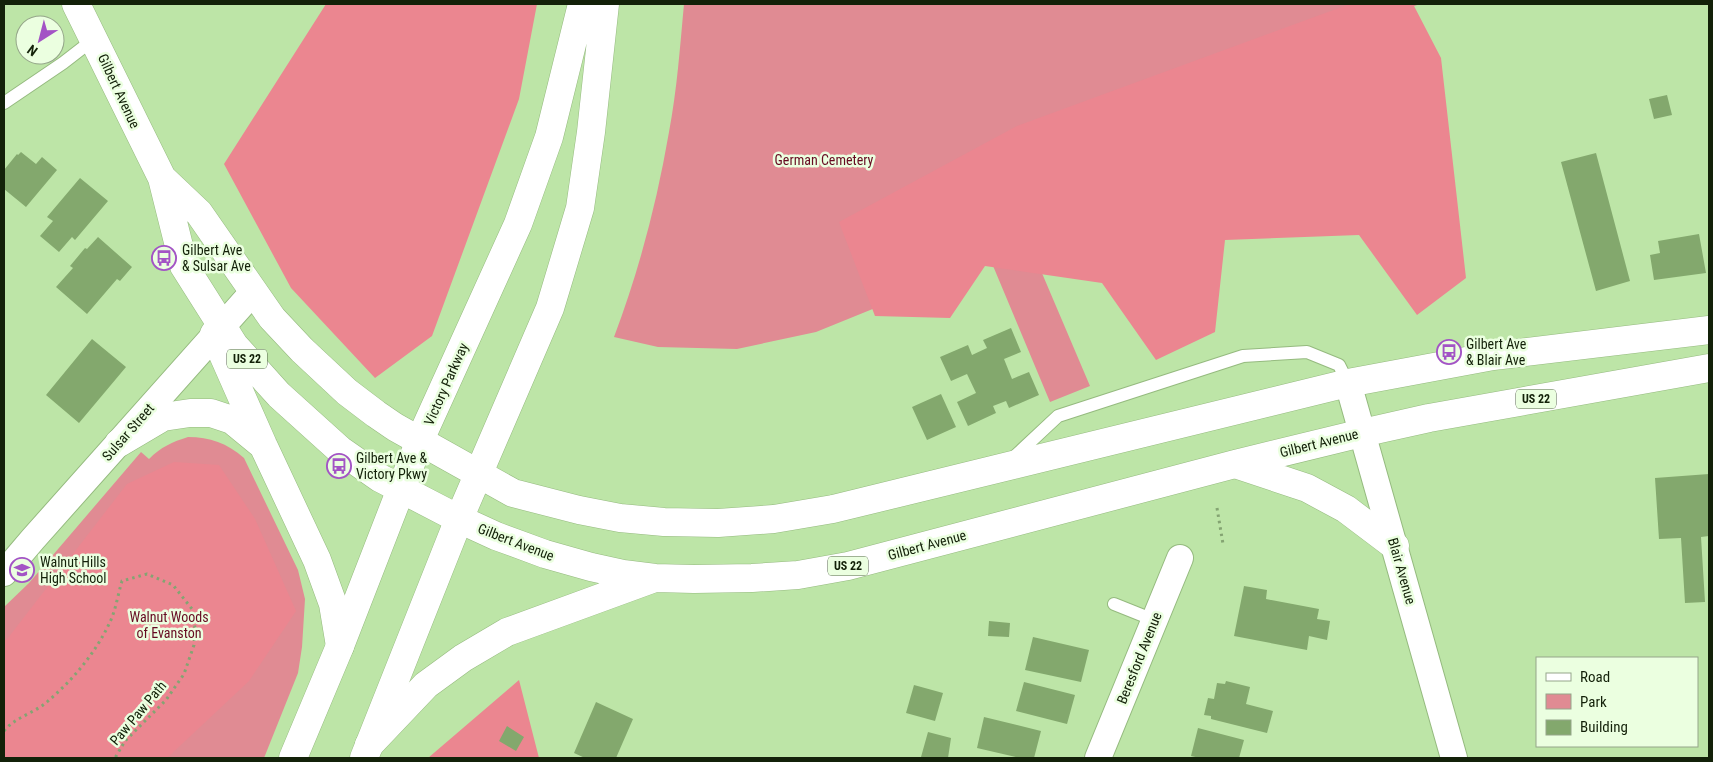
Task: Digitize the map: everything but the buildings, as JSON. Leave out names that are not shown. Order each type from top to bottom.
[{"type":"main road","name":"Gilbert Avenue","points":[[76,4],[162,178],[184,266],[218,330],[279,395],[340,450],[380,478],[496,536],[591,568],[655,578],[752,578],[798,575],[848,566],[1235,464],[1362,433],[1429,418],[1709,368]]},
{"type":"main road","name":"Victory Parkway","points":[[293,758],[340,646],[420,440],[518,224],[549,137],[582,4]]},
{"type":"main road","points":[[367,752],[459,519],[550,308],[580,208],[591,132],[605,4]]},
{"type":"main road","name":"Gilbert Avenue","points":[[162,178],[199,213],[278,325],[348,392],[376,414],[513,493],[579,510],[620,518],[664,522],[718,523],[774,519],[833,509],[1348,383],[1492,356],[1709,330]]},
{"type":"main road","points":[[218,330],[263,445],[317,560],[333,604],[340,646]]},
{"type":"main road","points":[[119,442],[163,417],[190,413],[211,413],[232,420],[263,445]]},
{"type":"main road","points":[[1235,464],[1307,488],[1346,509],[1395,546]]},
{"type":"main road","points":[[367,752],[426,685],[463,658],[508,632],[655,578]]},
{"type":"street","name":"Sulsar Street","points":[[4,573],[253,292]]},
{"type":"street","name":"Blair Avenue","points":[[1348,383],[1454,758]]},
{"type":"street","name":"Beresford Avenue","points":[[1098,758],[1180,558]]},
{"type":"lane","points":[[4,103],[63,63],[94,39]]},
{"type":"lane","points":[[1004,467],[1058,416],[1243,356],[1307,352],[1339,365],[1348,383]]},
{"type":"lane","points":[[1114,604],[1154,620]]},
{"type":"path","points":[[1217,508],[1223,544]]},
{"type":"path","name":"Paw Paw Path","points":[[4,731],[10,724],[30,714],[49,701],[86,662],[110,621],[122,581],[148,574],[173,585],[192,609],[195,628],[194,645],[184,674],[166,700],[125,741],[115,758]]},
{"type":"green space","points":[[326,4],[537,4],[519,99],[432,336],[375,378],[291,288],[224,164]]},
{"type":"green space","name":"German Cemetery","points":[[684,4],[1420,4],[1115,111],[1030,245],[1090,386],[1050,402],[991,261],[816,332],[737,349],[658,347],[614,337],[639,262],[659,184],[674,100]]},
{"type":"green space","points":[[1350,4],[1413,4],[1441,58],[1466,278],[1417,315],[1359,235],[1225,240],[1215,332],[1156,360],[1102,283],[985,266],[950,318],[875,316],[839,222],[1017,126]]},
{"type":"green space","name":"Walnut Woods of Evanston","points":[[188,437],[204,438],[218,442],[231,448],[244,458],[298,570],[305,599],[302,647],[298,673],[264,758],[4,758],[4,607],[29,583],[141,452],[149,459],[167,445]]},
{"type":"green space","name":"Walnut Woods of Evanston","points":[[174,462],[219,465],[255,519],[296,611],[249,681],[167,758],[4,758],[4,641],[127,484]]},
{"type":"green space","points":[[519,680],[539,758],[428,758]]},
{"type":"place","name":"Gilbert Ave & Sulsar Ave","points":[[164,258]]},
{"type":"place","name":"Gilbert Ave & Blair Ave","points":[[1449,352]]},
{"type":"place","name":"Gilbert Ave & Victory Pkwy","points":[[339,466]]},
{"type":"place","name":"Walnut Hills High School","points":[[22,570]]}]
